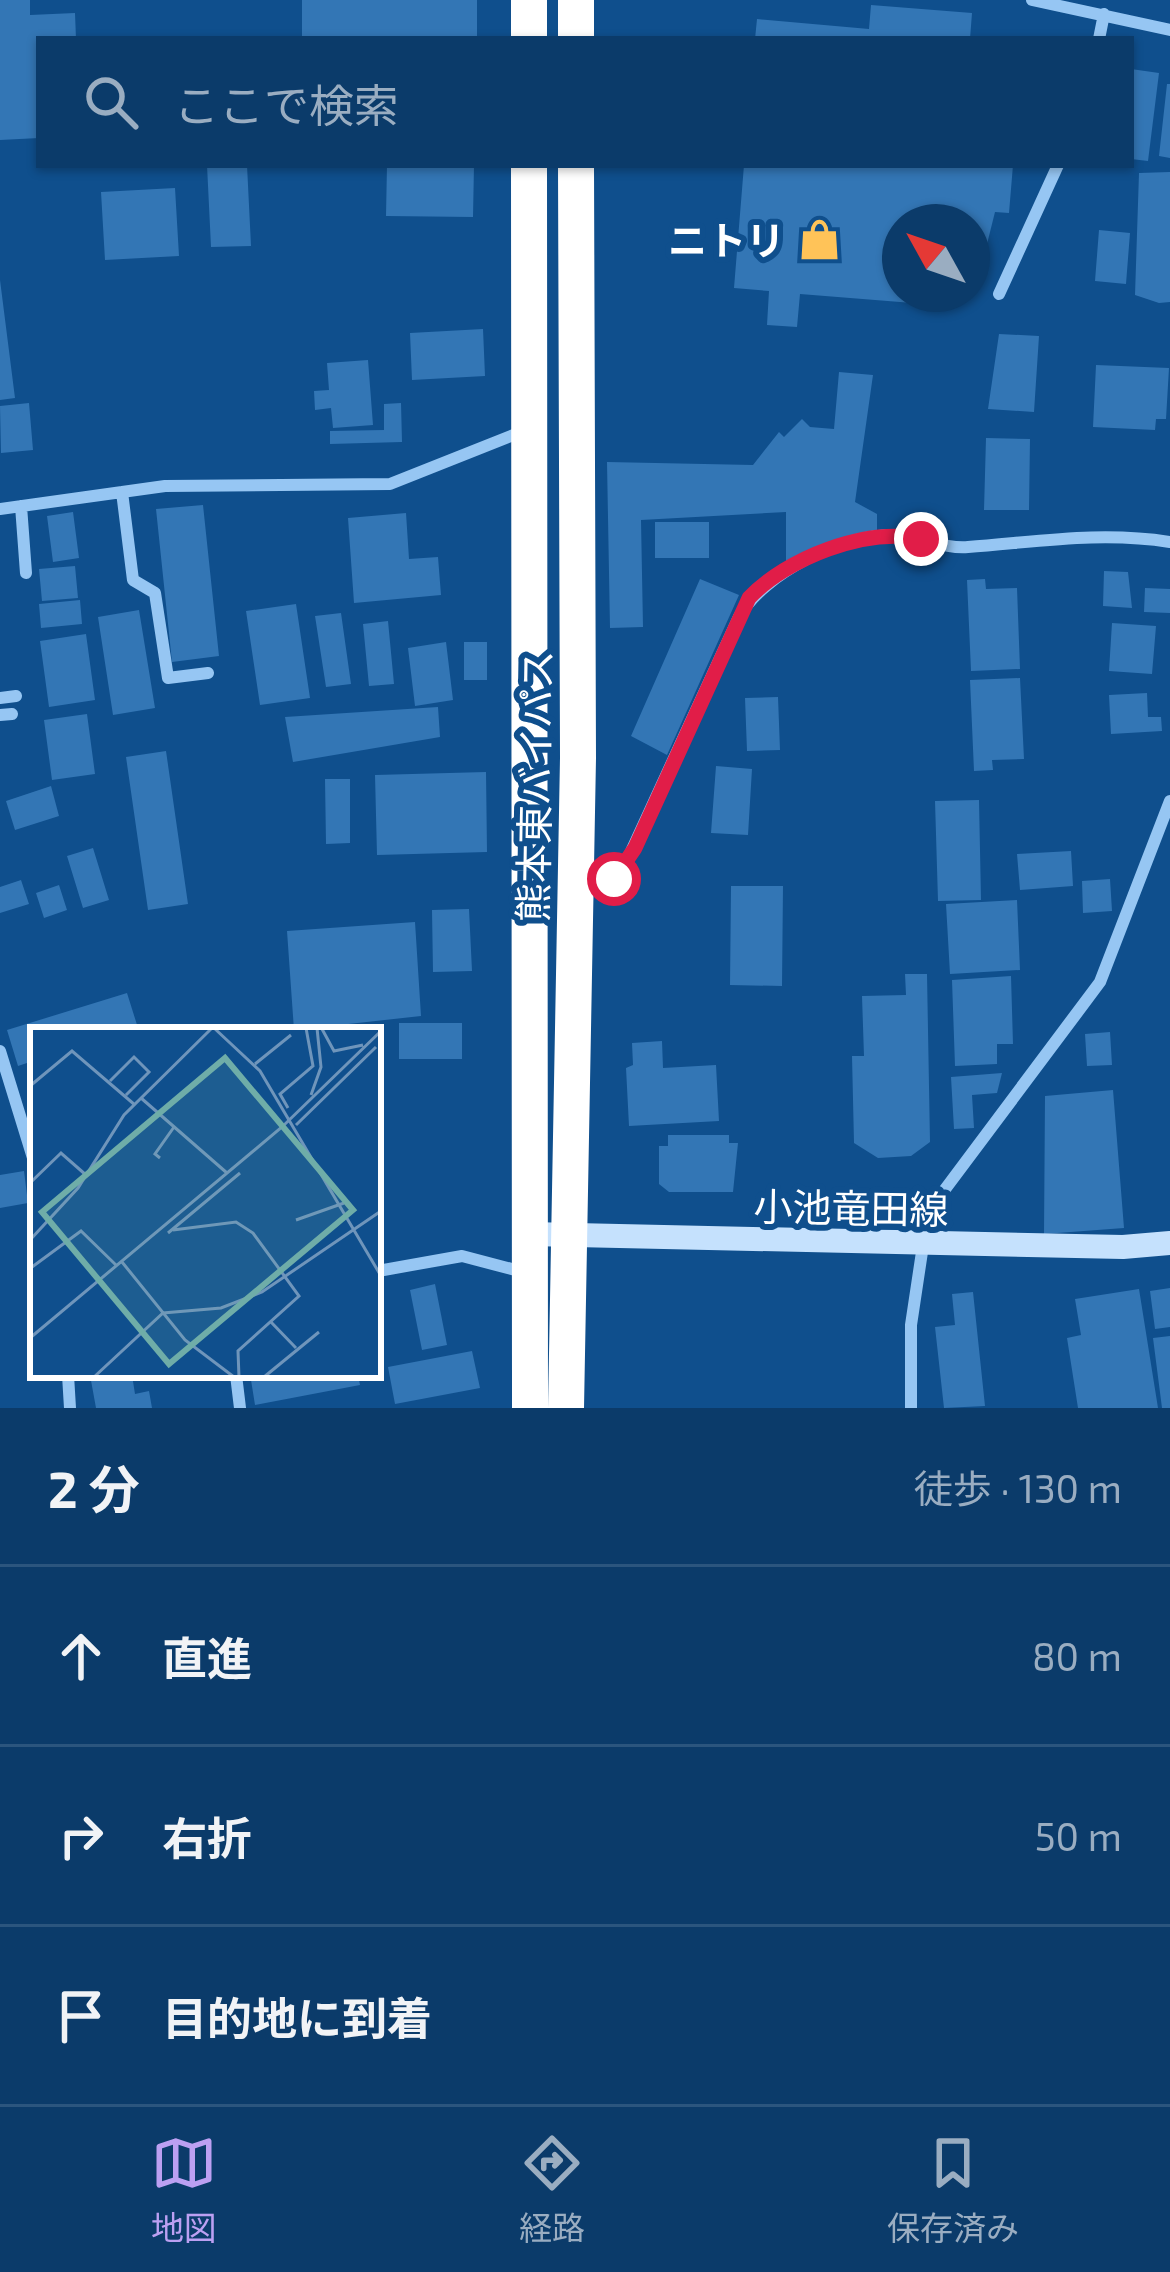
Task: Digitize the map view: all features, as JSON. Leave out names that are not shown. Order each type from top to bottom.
[{"type":"highway","points":[[529,1],[529,36]]},
{"type":"highway","name":"熊本東バイパス","points":[[529,168],[530,1408]]},
{"type":"highway","name":"熊本東バイパス","points":[[566,1408],[575,888],[576,168]]},
{"type":"main road","name":"小池竜田線","points":[[530,1234],[920,1245],[1170,1243]]},
{"type":"street","points":[[1032,0],[1170,30]]},
{"type":"street","points":[[1100,36],[1104,14]]},
{"type":"street","points":[[999,294],[1057,168]]},
{"type":"street","points":[[0,509],[165,486],[389,484],[528,429]]},
{"type":"street","points":[[122,492],[133,580],[155,593],[168,679],[208,673]]},
{"type":"street","points":[[21,506],[26,573]]},
{"type":"street","points":[[575,888],[614,879],[623,868],[739,617],[764,582],[780,572],[864,540],[895,535],[953,548],[1072,535],[1170,542]]},
{"type":"street","points":[[0,698],[16,696]]},
{"type":"street","points":[[911,1408],[911,1325],[928,1212],[1100,982],[1170,801]]},
{"type":"street","points":[[0,1052],[30,1149]]},
{"type":"street","points":[[381,1270],[462,1256],[530,1274]]},
{"type":"street","points":[[68,1378],[70,1408]]},
{"type":"street","points":[[236,1378],[240,1408]]},
{"type":"building","points":[[0,0],[30,0],[30,15],[75,13],[76,36],[36,36],[36,138],[0,140]]},
{"type":"building","points":[[302,0],[477,0],[477,36],[302,36]]},
{"type":"building","points":[[871,5],[972,13],[970,36],[755,36],[757,19],[869,29]]},
{"type":"building","points":[[1134,69],[1159,73],[1148,161],[1134,159]]},
{"type":"building","points":[[1170,84],[1170,158],[1159,156]]},
{"type":"building","points":[[207,168],[247,168],[251,246],[211,247]]},
{"type":"building","points":[[387,168],[474,168],[473,217],[386,216]]},
{"type":"building","name":"ニトリ","points":[[744,168],[1013,168],[1009,213],[995,212],[990,232],[990,204],[882,204],[882,301],[800,294],[797,327],[767,325],[769,291],[734,288]]},
{"type":"building","points":[[1170,172],[1170,302],[1159,303],[1135,295],[1139,173]]},
{"type":"building","points":[[175,188],[179,256],[105,260],[101,192]]},
{"type":"building","points":[[1099,230],[1130,233],[1126,284],[1095,281]]},
{"type":"building","points":[[0,280],[15,398],[0,400]]},
{"type":"building","points":[[483,329],[485,376],[412,380],[410,333]]},
{"type":"building","points":[[999,334],[1039,336],[1034,412],[988,409]]},
{"type":"building","points":[[368,360],[373,425],[333,428],[331,408],[315,410],[314,391],[329,390],[327,363]]},
{"type":"building","points":[[1096,365],[1169,368],[1166,419],[1156,419],[1155,430],[1093,427]]},
{"type":"building","points":[[839,372],[873,375],[855,502],[877,514],[877,532],[786,564],[786,512],[641,520],[643,627],[610,628],[607,462],[753,465],[779,432],[784,437],[802,419],[810,427],[834,429]]},
{"type":"building","points":[[29,403],[33,450],[1,453],[0,406]]},
{"type":"building","points":[[401,403],[402,442],[330,444],[330,431],[384,430],[384,404]]},
{"type":"building","points":[[986,438],[1030,439],[1029,510],[984,510]]},
{"type":"building","points":[[203,505],[219,656],[172,662],[156,509]]},
{"type":"building","points":[[73,512],[79,558],[53,562],[47,516]]},
{"type":"building","points":[[406,513],[409,559],[438,557],[441,595],[354,603],[348,518]]},
{"type":"building","points":[[655,522],[709,522],[709,558],[655,558]]},
{"type":"building","points":[[75,566],[78,598],[42,601],[39,569]]},
{"type":"building","points":[[1104,571],[1128,572],[1132,608],[1103,606]]},
{"type":"building","points":[[700,579],[739,595],[667,755],[631,736]]},
{"type":"building","points":[[985,579],[986,589],[1017,588],[1020,669],[971,671],[967,580]]},
{"type":"building","points":[[1145,588],[1170,589],[1170,613],[1144,612]]},
{"type":"building","points":[[80,600],[82,624],[41,628],[39,604]]},
{"type":"building","points":[[296,604],[310,698],[260,705],[246,611]]},
{"type":"building","points":[[139,610],[155,708],[113,715],[98,617]]},
{"type":"building","points":[[341,613],[351,684],[326,687],[315,616]]},
{"type":"building","points":[[388,621],[394,684],[369,686],[363,624]]},
{"type":"building","points":[[1112,623],[1156,626],[1152,674],[1109,671]]},
{"type":"building","points":[[86,634],[95,700],[49,707],[40,641]]},
{"type":"building","points":[[446,642],[453,700],[415,706],[408,648]]},
{"type":"building","points":[[464,642],[487,642],[487,680],[464,680]]},
{"type":"building","points":[[1020,678],[1024,759],[992,760],[993,770],[974,771],[970,680]]},
{"type":"building","points":[[1147,693],[1148,717],[1161,717],[1162,731],[1111,734],[1109,695]]},
{"type":"building","points":[[778,697],[780,750],[747,751],[745,698]]},
{"type":"building","points":[[438,707],[440,737],[293,762],[285,717]]},
{"type":"building","points":[[87,714],[95,774],[52,780],[44,720]]},
{"type":"building","points":[[166,751],[188,904],[148,910],[126,757]]},
{"type":"building","points":[[716,766],[752,769],[748,835],[711,833]]},
{"type":"building","points":[[486,772],[487,852],[377,855],[375,775]]},
{"type":"building","points":[[325,779],[350,779],[350,843],[326,844]]},
{"type":"building","points":[[51,786],[59,816],[15,830],[6,801]]},
{"type":"building","points":[[979,800],[981,900],[938,901],[935,801]]},
{"type":"building","points":[[93,848],[109,900],[83,908],[67,856]]},
{"type":"building","points":[[1071,851],[1073,886],[1020,890],[1017,854]]},
{"type":"building","points":[[1110,879],[1112,911],[1083,913],[1082,881]]},
{"type":"building","points":[[21,880],[29,904],[0,913],[0,887]]},
{"type":"building","points":[[59,885],[67,910],[44,918],[36,893]]},
{"type":"building","points":[[731,886],[783,886],[782,986],[730,985]]},
{"type":"building","points":[[1017,900],[1020,970],[950,974],[946,904]]},
{"type":"building","points":[[469,909],[472,971],[433,972],[432,910]]},
{"type":"building","points":[[415,922],[421,1016],[294,1027],[287,931]]},
{"type":"building","points":[[905,974],[927,974],[930,1142],[911,1156],[878,1158],[854,1143],[852,1056],[864,1056],[862,996],[906,995]]},
{"type":"building","points":[[1011,976],[1013,1044],[997,1044],[997,1064],[955,1066],[952,980]]},
{"type":"building","points":[[127,993],[138,1027],[30,1027],[30,1062],[18,1066],[7,1030]]},
{"type":"building","points":[[399,1023],[462,1023],[462,1059],[399,1059]]},
{"type":"building","points":[[1110,1032],[1112,1065],[1087,1066],[1085,1034]]},
{"type":"building","points":[[662,1041],[663,1068],[716,1065],[719,1121],[629,1126],[626,1068],[633,1065],[632,1043]]},
{"type":"building","points":[[1002,1073],[997,1093],[972,1095],[974,1128],[954,1129],[951,1077]]},
{"type":"building","points":[[1113,1090],[1124,1228],[1044,1234],[1045,1096]]},
{"type":"building","points":[[668,1135],[729,1135],[729,1143],[738,1143],[733,1192],[669,1192],[659,1184],[659,1146],[668,1146]]},
{"type":"building","points":[[24,1171],[28,1203],[0,1208],[0,1175]]},
{"type":"building","points":[[435,1284],[447,1345],[422,1350],[410,1290]]},
{"type":"building","points":[[1170,1288],[1170,1327],[1155,1329],[1150,1291]]},
{"type":"building","points":[[1139,1289],[1158,1408],[1078,1408],[1067,1338],[1081,1335],[1075,1299]]},
{"type":"building","points":[[973,1292],[985,1406],[944,1408],[935,1327],[955,1325],[952,1294]]},
{"type":"building","points":[[1170,1336],[1170,1408],[1162,1408],[1153,1338]]},
{"type":"building","points":[[472,1351],[480,1388],[395,1404],[388,1367]]},
{"type":"building","points":[[91,1378],[132,1378],[135,1394],[149,1391],[152,1408],[96,1408]]},
{"type":"building","points":[[359,1378],[360,1385],[255,1405],[251,1380]]},
{"type":"place","name":"ニトリ","points":[[819,239]]},
{"type":"route","points":[[614,879],[635,848],[749,598],[780,572],[840,548],[881,536],[921,539]]}]
